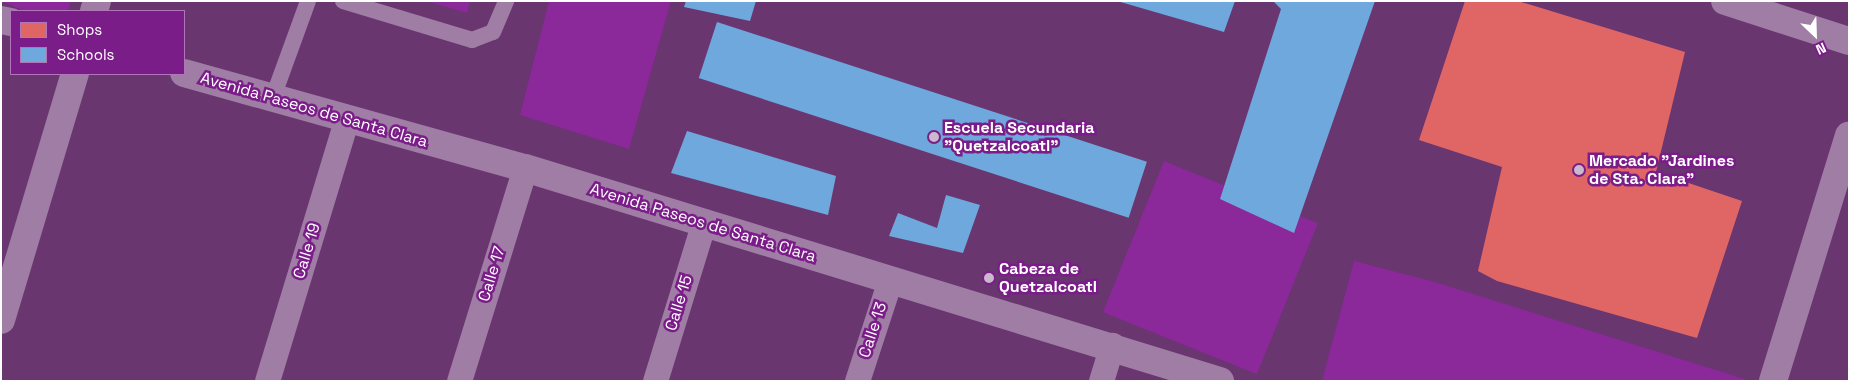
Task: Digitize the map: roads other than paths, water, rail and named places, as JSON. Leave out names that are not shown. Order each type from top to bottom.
[{"type":"street","points":[[1725,1],[1849,41]]},
{"type":"street","name":"Avenida Paseos de Santa Clara","points":[[185,73],[346,121],[525,168],[703,225],[1112,345],[1220,381]]},
{"type":"street","points":[[1,320],[75,75]]},
{"type":"street","name":"Calle 19","points":[[267,381],[346,121]]},
{"type":"street","points":[[1773,381],[1849,136]]},
{"type":"street","name":"Calle 17","points":[[459,381],[525,168]]},
{"type":"street","name":"Calle 15","points":[[655,381],[703,225]]},
{"type":"street","name":"Calle 13","points":[[857,381],[890,280]]},
{"type":"street","points":[[1101,381],[1112,345]]},
{"type":"lane","points":[[272,100],[308,1]]},
{"type":"lane","points":[[343,1],[472,40],[493,32],[506,1]]},
{"type":"place","name":"Escuela Secundaria \"Quetzalcoatl\"","points":[[934,137]]},
{"type":"place","name":"Mercado \"Jardines de Sta. Clara\"","points":[[1579,170]]},
{"type":"place","name":"Cabeza de Quetzalcoatl","points":[[989,278]]}]
